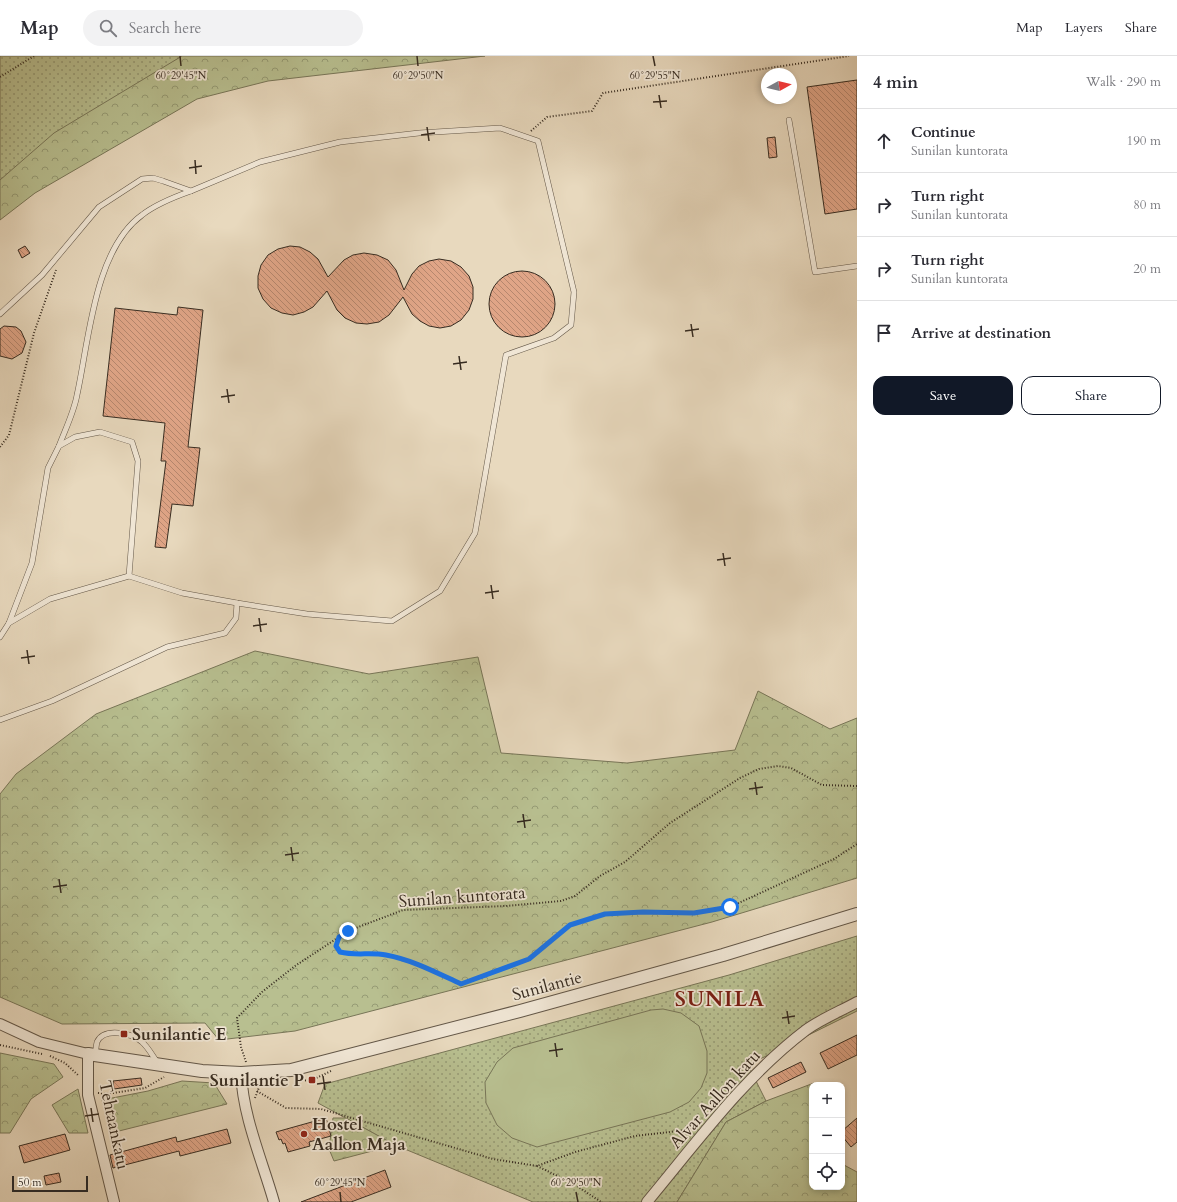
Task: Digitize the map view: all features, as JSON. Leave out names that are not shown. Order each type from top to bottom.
[{"type":"street","name":"Sunilantie","points":[[91,1054],[202,1071],[246,1073],[291,1070],[388,1046],[723,955],[857,914]]},
{"type":"street","name":"Alvar Aallon katu","points":[[647,1202],[709,1128],[765,1065],[807,1029],[857,1002]]},
{"type":"street","points":[[0,1024],[39,1042],[91,1054]]},
{"type":"street","name":"Tehtaankatu","points":[[91,1054],[87,1084],[88,1095],[114,1202]]},
{"type":"street","points":[[246,1073],[245,1100],[252,1130],[274,1202]]},
{"type":"lane","points":[[789,120],[815,272],[857,266]]},
{"type":"lane","points":[[0,637],[9,623],[32,563],[48,468],[77,397],[94,307],[105,267],[122,236],[141,215],[171,198],[260,162],[340,142],[420,133],[500,128],[538,141],[574,292],[571,325],[554,338],[506,355],[475,533],[440,591],[392,621],[307,614],[237,603],[182,593],[129,576],[50,599],[9,623]]},
{"type":"lane","points":[[0,314],[42,275],[99,207],[142,179],[153,178],[191,191]]},
{"type":"lane","points":[[58,446],[75,437],[100,432],[132,442],[138,461],[129,576]]},
{"type":"lane","points":[[0,720],[52,701],[167,647],[225,633],[236,618],[237,603]]},
{"type":"lane","points":[[91,1054],[98,1041],[104,1034],[116,1033],[131,1036],[141,1041],[158,1064]]},
{"type":"path","points":[[0,77],[34,56]]},
{"type":"path","points":[[526,136],[547,118],[592,111],[603,93],[849,56]]},
{"type":"path","points":[[0,447],[9,435],[34,333],[64,249]]},
{"type":"path","name":"Sunilan kuntorata","points":[[246,1073],[237,1018],[262,992],[295,966],[348,931],[403,910],[506,906],[561,901],[576,896],[600,876],[625,862],[670,823],[740,778],[759,769],[778,766],[791,768],[822,785],[857,786]]},
{"type":"path","points":[[339,937],[336,946],[340,952],[349,955],[385,954],[405,960],[461,984],[529,959],[570,925],[605,914],[643,912],[694,913],[730,907],[834,859],[857,844]]},
{"type":"path","points":[[0,1045],[50,1056],[64,1063],[94,1092],[107,1094],[146,1088],[162,1077],[167,1076]]},
{"type":"path","points":[[257,1091],[286,1108],[321,1109],[493,1159],[537,1166],[574,1184],[601,1202]]},
{"type":"path","points":[[537,1166],[575,1152],[635,1136],[709,1128]]},
{"type":"green space","points":[[0,56],[182,56],[0,180]]},
{"type":"green space","points":[[182,56],[485,56],[268,81],[197,99],[35,193],[0,220],[0,180],[54,133]]},
{"type":"green space","points":[[255,651],[369,674],[478,657],[501,753],[627,763],[735,750],[758,691],[830,729],[857,718],[857,878],[712,922],[295,1031],[219,1040],[205,1023],[62,1024],[0,997],[0,794],[16,774],[96,714]]},
{"type":"green space","points":[[857,936],[857,1011],[748,1065],[766,1101],[726,1122],[677,1202],[533,1202],[395,1145],[318,1103],[325,1084],[729,975]]},
{"type":"green space","points":[[663,1009],[681,1013],[699,1026],[707,1051],[707,1073],[701,1088],[689,1102],[670,1112],[537,1147],[512,1138],[497,1125],[486,1103],[485,1082],[497,1062],[513,1048],[651,1010]]},
{"type":"green space","points":[[0,1053],[54,1064],[63,1077],[31,1099],[10,1133],[0,1133]]},
{"type":"green space","points":[[182,1081],[214,1083],[227,1104],[111,1133],[102,1100],[148,1091]]},
{"type":"green space","points":[[809,1085],[809,1190],[845,1190],[845,1166],[857,1172],[857,1202],[677,1202],[726,1122],[766,1101]]},
{"type":"green space","points":[[78,1089],[88,1133],[69,1133],[52,1105]]},
{"type":"green space","points":[[333,1118],[346,1118],[395,1145],[334,1161],[329,1149]]},
{"type":"building","points":[[857,80],[857,209],[825,214],[807,87]]},
{"type":"building","points":[[775,137],[777,157],[769,158],[767,138]]},
{"type":"building","points":[[25,246],[30,253],[22,258],[18,250]]},
{"type":"building","points":[[290,246],[300,247],[310,252],[318,259],[328,277],[344,260],[353,255],[364,253],[377,255],[388,260],[396,270],[404,290],[412,274],[419,266],[429,261],[439,259],[451,261],[461,267],[469,276],[473,287],[473,299],[469,310],[461,320],[451,326],[440,328],[429,326],[420,321],[412,314],[403,297],[389,315],[379,322],[367,324],[356,323],[345,318],[337,310],[327,291],[313,307],[304,312],[293,315],[282,313],[271,308],[263,299],[258,288],[258,276],[261,265],[268,255],[278,249]]},
{"type":"building","points":[[522,271],[534,274],[545,281],[552,292],[555,304],[552,316],[545,327],[534,334],[522,337],[510,334],[499,327],[492,316],[489,304],[492,292],[499,281],[510,274]]},
{"type":"building","points":[[178,307],[203,310],[188,447],[200,448],[193,506],[172,504],[166,548],[155,547],[166,461],[161,461],[165,423],[103,416],[115,308],[177,315]]},
{"type":"building","points":[[4,326],[16,327],[21,331],[26,342],[22,353],[12,359],[0,356],[0,329]]},
{"type":"building","points":[[857,1035],[857,1055],[828,1069],[820,1053]]},
{"type":"building","points":[[801,1062],[806,1072],[773,1088],[768,1078]]},
{"type":"building","points":[[141,1078],[142,1085],[114,1089],[113,1081]]},
{"type":"building","name":"Hostel Aallon Maja","points":[[326,1118],[331,1136],[309,1142],[310,1146],[288,1152],[285,1143],[283,1144],[281,1139],[279,1140],[276,1132]]},
{"type":"building","points":[[857,1118],[857,1142],[851,1147],[845,1140],[845,1128]]},
{"type":"building","points":[[227,1129],[231,1143],[180,1156],[179,1151],[113,1168],[110,1155],[176,1137],[177,1142]]},
{"type":"building","points":[[65,1134],[70,1150],[24,1163],[19,1146]]},
{"type":"building","points":[[385,1170],[391,1187],[351,1202],[301,1202]]},
{"type":"building","points":[[59,1173],[61,1182],[46,1185],[44,1176]]},
{"type":"place","name":"Sunilantie E","points":[[124,1034]]},
{"type":"place","name":"Sunilantie P","points":[[312,1080]]},
{"type":"place","name":"Hostel Aallon Maja","points":[[304,1134]]},
{"type":"district","name":"SUNILA","points":[[720,999]]},
{"type":"route","points":[[348,931],[339,937],[336,946],[340,952],[349,955],[385,954],[412,962],[461,984],[529,959],[570,925],[605,914],[643,912],[694,913],[730,907]]}]
